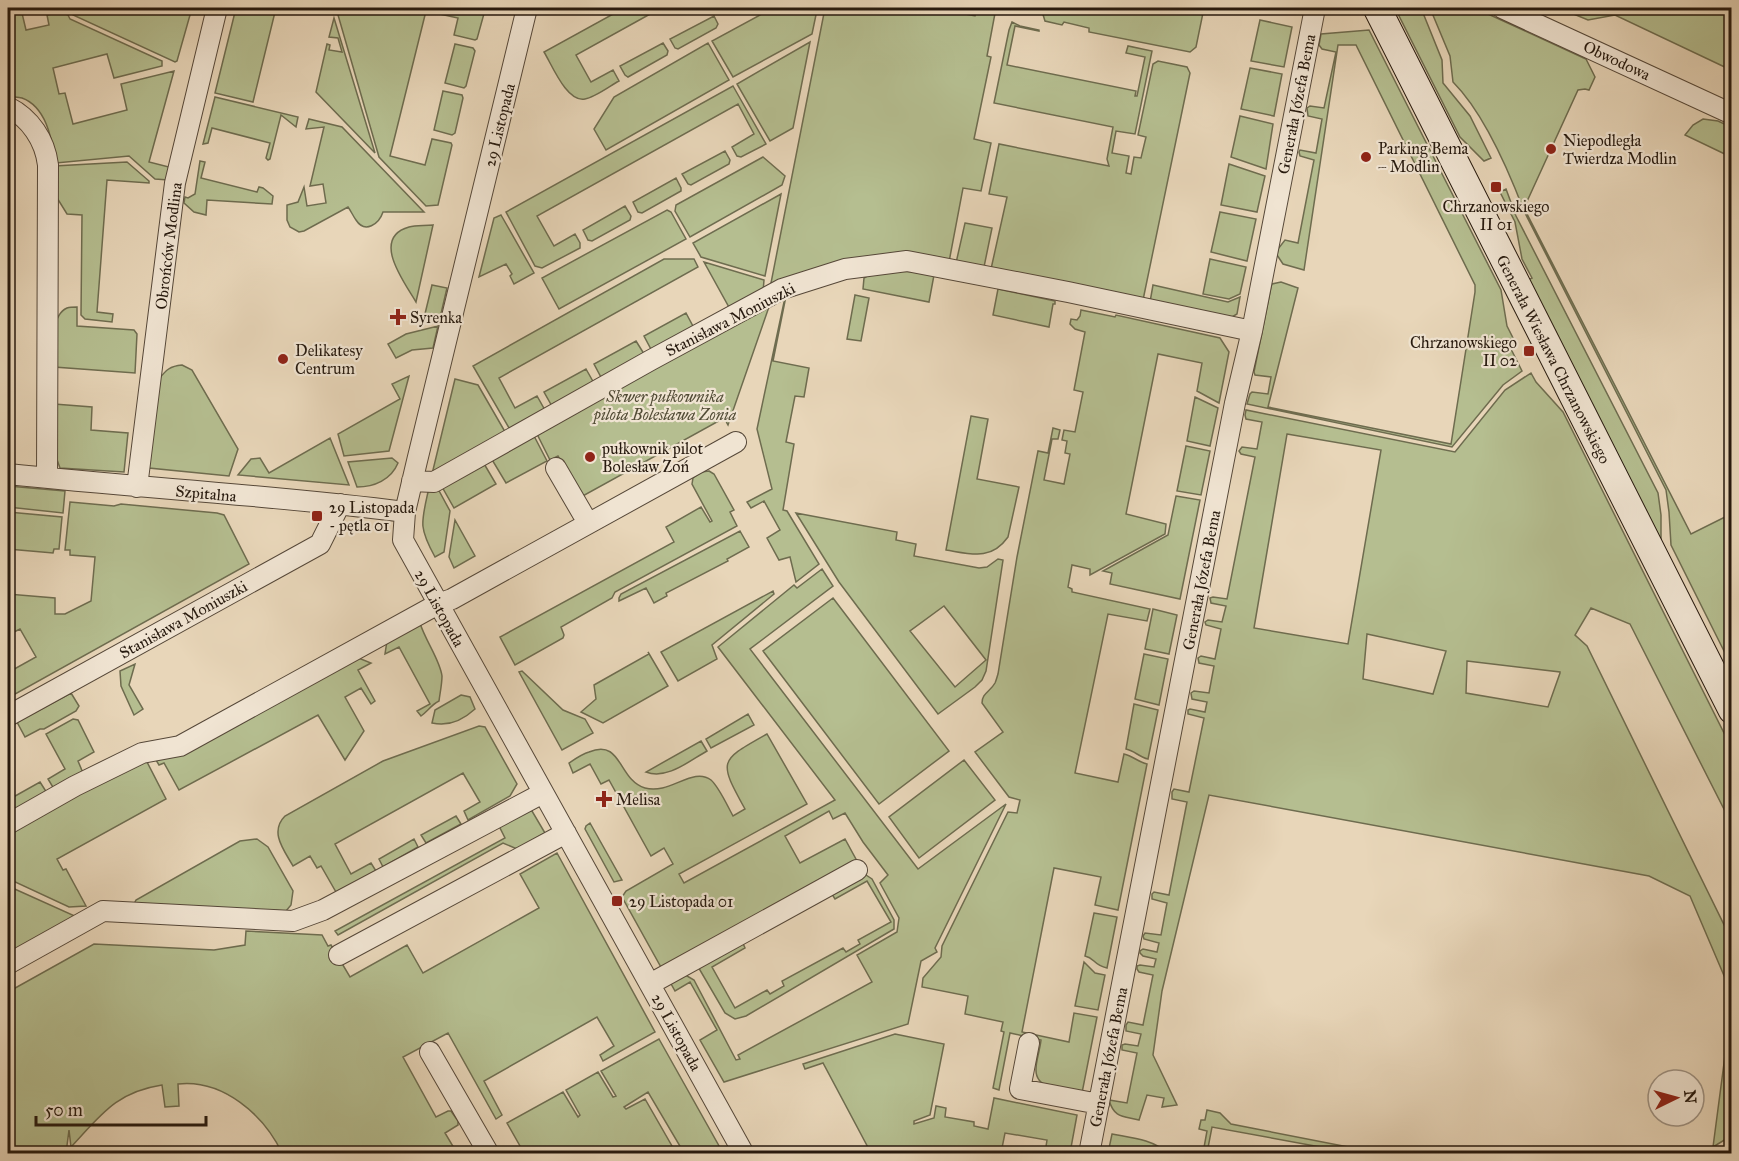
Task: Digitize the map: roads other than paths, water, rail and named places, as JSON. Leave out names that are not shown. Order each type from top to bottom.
[{"type":"street","name":"Obrońców Modlina","points":[[137,487],[175,183],[217,8]]},
{"type":"street","name":"29 Listopada","points":[[527,8],[412,481],[405,512],[403,540],[744,1154]]},
{"type":"street","name":"Generała Józefa Bema","points":[[1089,1154],[1230,426],[1252,331],[1315,8]]},
{"type":"street","name":"Generała Wiesława Chrzanowskiego","points":[[1377,8],[1731,710]]},
{"type":"street","name":"Obwodowa","points":[[1502,8],[1731,114]]},
{"type":"street","points":[[8,107],[35,129],[48,165],[46,478]]},
{"type":"street","name":"Stanisława Moniuszki","points":[[412,481],[434,482],[782,289],[845,269],[908,261],[1252,331]]},
{"type":"street","points":[[8,824],[75,786],[142,753],[180,746],[736,442]]},
{"type":"street","points":[[556,468],[588,523]]},
{"type":"street","name":"Szpitalna","points":[[8,474],[405,512]]},
{"type":"street","name":"Stanisława Moniuszki","points":[[8,716],[320,544],[340,504]]},
{"type":"street","points":[[8,964],[103,911],[293,921],[323,910],[543,793]]},
{"type":"street","points":[[339,955],[566,834]]},
{"type":"street","points":[[650,984],[857,870]]},
{"type":"street","points":[[1029,1043],[1020,1089],[1099,1104]]},
{"type":"street","points":[[430,1052],[489,1154]]},
{"type":"place","name":"Niepodległa Twierdza Modlin","points":[[1551,149]]},
{"type":"place","name":"Parking Bema – Modlin","points":[[1366,157]]},
{"type":"place","name":"Chrzanowskiego II 01","points":[[1496,187]]},
{"type":"place","name":"Syrenka","points":[[398,317]]},
{"type":"place","name":"Chrzanowskiego II 02","points":[[1529,351]]},
{"type":"place","name":"Delikatesy Centrum","points":[[283,359]]},
{"type":"place","name":"pułkownik pilot Bolesław Zoń","points":[[590,457]]},
{"type":"place","name":"29 Listopada - pętla 01","points":[[317,516]]},
{"type":"place","name":"Melisa","points":[[604,799]]},
{"type":"place","name":"29 Listopada 01","points":[[617,901]]},
{"type":"park label","name":"Skwer pułkownika pilota Bolesława Zonia","points":[[665,405]]}]
